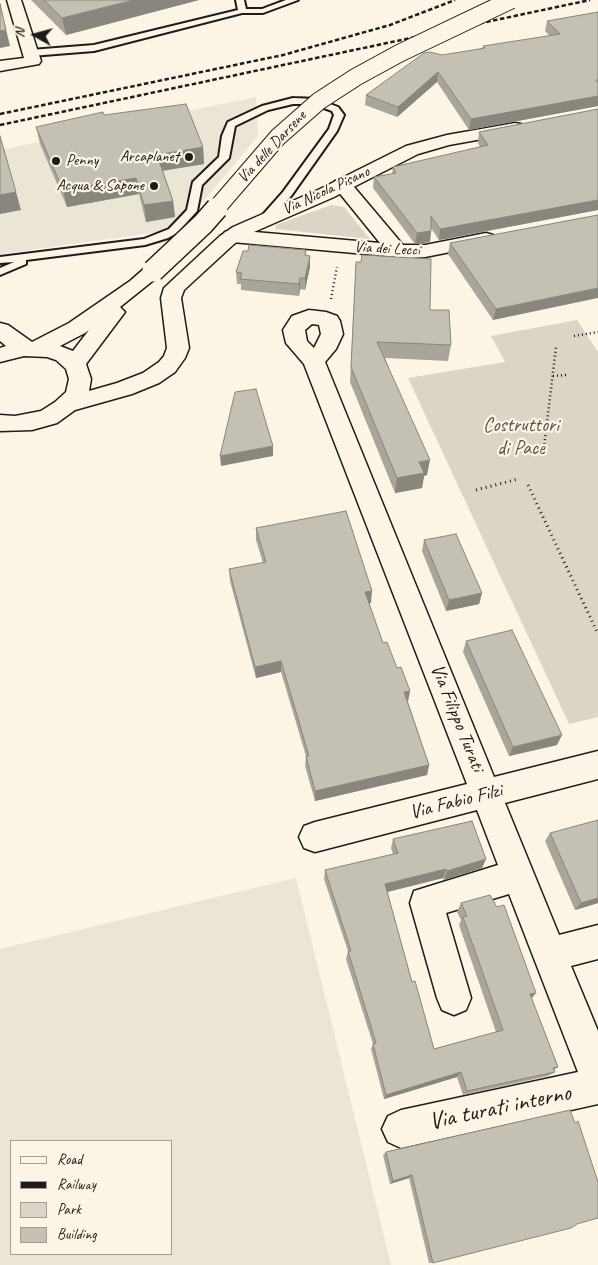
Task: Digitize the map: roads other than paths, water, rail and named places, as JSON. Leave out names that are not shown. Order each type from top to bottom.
[{"type":"street","points":[[0,66],[33,61],[14,0]]},
{"type":"street","name":"Via delle Darsene","points":[[31,349],[67,334],[137,285],[203,224],[278,136],[319,101],[356,77],[400,53],[511,0]]},
{"type":"street","name":"Via Nicola Pisano","points":[[0,423],[15,424],[42,420],[68,404],[119,391],[151,378],[167,367],[174,358],[178,348],[171,298],[174,288],[232,236],[264,219],[430,144],[528,125]]},
{"type":"street","points":[[342,185],[397,251]]},
{"type":"street","name":"Via dei Lecci","points":[[232,236],[397,251],[425,251],[500,236]]},
{"type":"street","name":"Via delle Darsene","points":[[76,367],[102,326],[137,285]]},
{"type":"street","name":"Via Filippo Turati","points":[[320,317],[328,321],[332,334],[325,349],[314,361],[598,1076]]},
{"type":"street","points":[[0,330],[31,349]]},
{"type":"street","points":[[0,355],[31,349],[60,353],[76,367],[100,376],[118,379],[151,378]]},
{"type":"street","points":[[68,404],[79,388],[76,367]]},
{"type":"street","name":"Via Fabio Filzi","points":[[315,837],[598,765]]},
{"type":"street","points":[[454,998],[426,902],[519,875]]},
{"type":"street","points":[[551,954],[598,942]]},
{"type":"street","name":"Via turati interno","points":[[401,1129],[598,1086]]},
{"type":"lane","points":[[240,0],[242,11]]},
{"type":"lane","points":[[31,53],[94,48],[242,11],[264,11],[294,0]]},
{"type":"lane","points":[[0,260],[45,256],[145,242],[164,236],[174,231],[192,211],[197,184],[224,158],[231,124],[265,108],[293,101],[314,101],[336,109],[340,115],[334,129],[287,194],[264,219]]},
{"type":"lane","points":[[0,272],[20,262],[45,256]]},
{"type":"railway","points":[[0,114],[283,55],[390,25],[455,0]]},
{"type":"railway","points":[[0,125],[590,0]]},
{"type":"place","name":"Arcaplanet","points":[[189,157]]},
{"type":"place","name":"Penny","points":[[56,161]]},
{"type":"place","name":"Acqua & Sapone","points":[[154,186]]},
{"type":"park label","name":"Costruttori di Pace","points":[[521,438]]}]
